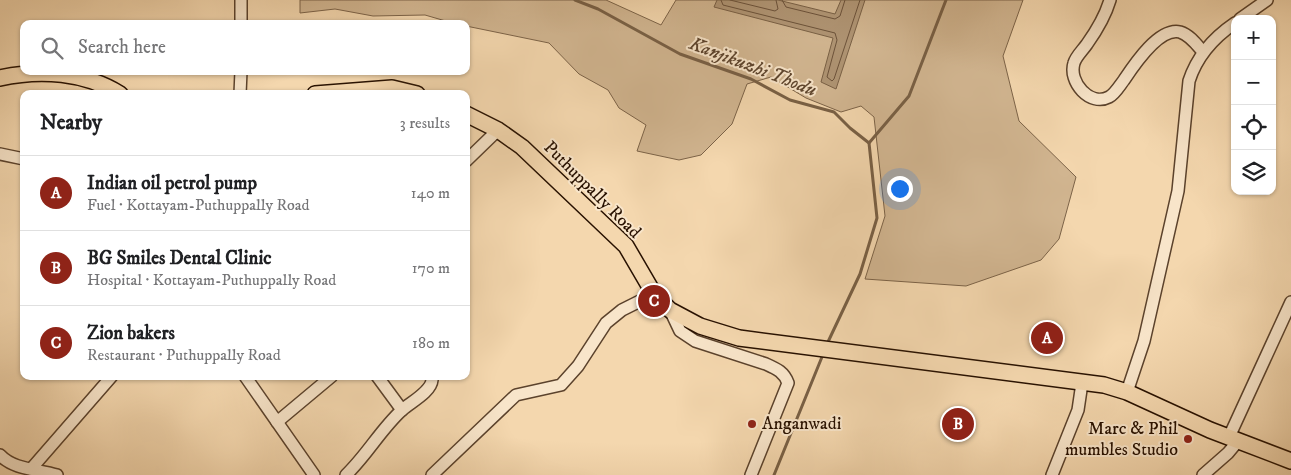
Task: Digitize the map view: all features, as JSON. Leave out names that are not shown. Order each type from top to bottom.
[{"type":"main road","points":[[0,78],[20,75]]},
{"type":"main road","points":[[53,75],[84,78],[106,84],[114,90]]},
{"type":"main road","points":[[366,90],[392,88],[400,90]]},
{"type":"main road","name":"Puthuppally Road","points":[[470,116],[498,130],[522,147],[626,246],[654,294],[670,310],[700,326],[740,338],[840,349],[1104,385],[1127,392],[1233,439],[1291,461]]},
{"type":"street","points":[[241,20],[242,0]]},
{"type":"street","points":[[1110,0],[1101,23],[1074,61],[1072,72],[1077,85],[1090,98],[1100,100],[1111,97],[1154,42],[1170,33],[1180,32],[1193,40],[1203,52]]},
{"type":"street","points":[[1246,15],[1267,0]]},
{"type":"street","points":[[1127,392],[1144,341],[1178,191],[1189,81],[1195,65],[1203,52],[1231,26]]},
{"type":"street","points":[[240,90],[241,75]]},
{"type":"street","points":[[470,157],[498,130]]},
{"type":"street","points":[[0,154],[20,158]]},
{"type":"street","points":[[432,475],[516,396],[524,392],[554,388],[561,385],[578,366],[606,323],[622,310],[654,294]]},
{"type":"street","points":[[1203,475],[1228,453],[1291,302]]},
{"type":"street","points":[[670,310],[680,331],[695,342],[766,364],[777,369],[786,378],[788,383],[751,475]]},
{"type":"street","points":[[31,469],[109,380]]},
{"type":"street","points":[[248,380],[314,475]]},
{"type":"street","points":[[277,422],[327,380]]},
{"type":"street","points":[[379,380],[402,410]]},
{"type":"street","points":[[346,475],[357,464],[378,435],[402,410],[430,387],[432,380]]},
{"type":"street","points":[[1052,475],[1078,410],[1082,383]]},
{"type":"street","points":[[0,455],[6,461],[56,475]]},
{"type":"shaded area","points":[[300,0],[606,0],[661,25],[676,0],[1023,0],[1003,56],[1019,121],[1076,177],[1059,239],[1041,260],[966,286],[865,279],[885,216],[874,117],[861,106],[841,112],[806,98],[771,77],[747,84],[732,124],[701,155],[679,160],[637,151],[646,125],[619,108],[608,90],[579,74],[549,43],[470,27],[470,20],[442,20],[425,15],[373,16],[335,9],[300,13]]},
{"type":"water","points":[[717,0],[778,0],[835,14],[841,0],[865,0],[836,89],[821,82],[833,38],[714,7]]},
{"type":"waterway","name":"Kanjikuzhi Thodu","points":[[575,0],[598,9],[680,54],[751,79],[790,100],[834,112],[869,143],[877,218],[860,274],[827,344]]},
{"type":"waterway","points":[[869,143],[909,96],[946,0]]},
{"type":"waterway","name":"Kanjikuzhi Thodu","points":[[774,475],[824,352]]},
{"type":"place","name":"Zion bakers","points":[[654,301]]},
{"type":"place","name":"Indian oil petrol pump","points":[[1047,338]]},
{"type":"place","name":"Anganwadi","points":[[752,424]]},
{"type":"place","name":"BG Smiles Dental Clinic","points":[[958,424]]},
{"type":"place","name":"Marc & Phil mumbles Studio","points":[[1188,439]]}]
